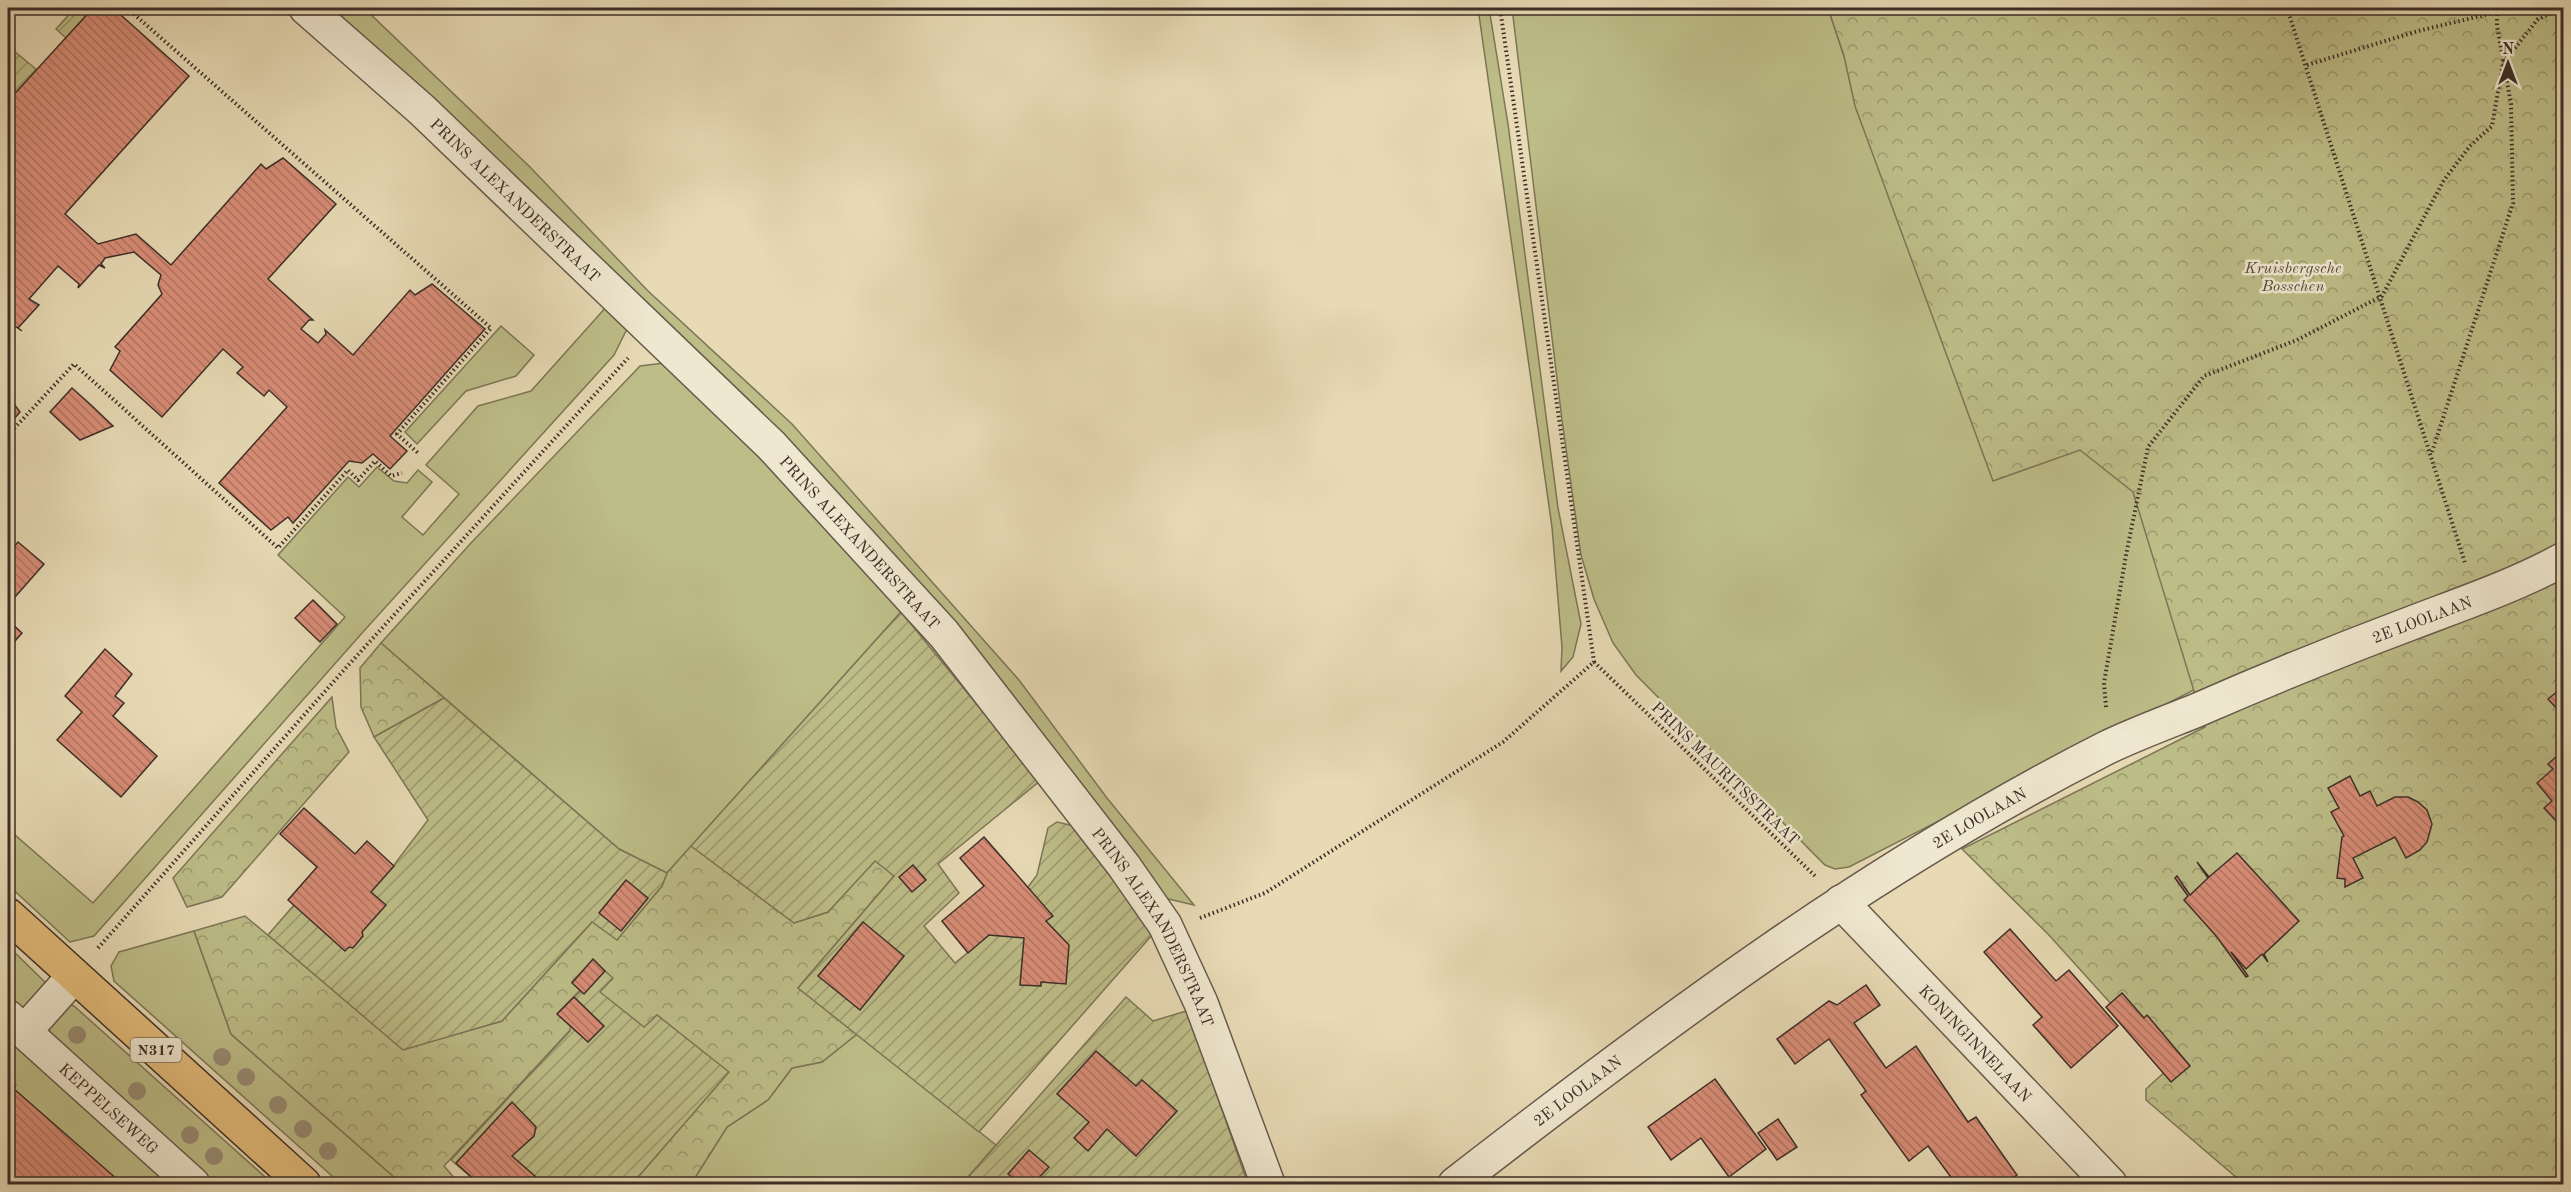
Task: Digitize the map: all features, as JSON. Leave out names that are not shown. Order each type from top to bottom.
[{"type":"main road","name":"N317","points":[[8,915],[304,1185]]},
{"type":"street","name":"PRINS ALEXANDERSTRAAT","points":[[306,8],[422,110],[651,333],[771,445],[944,634],[1124,866],[1165,925],[1201,1003],[1268,1185]]},
{"type":"street","name":"2E LOOLAAN","points":[[1455,1185],[1578,1089],[1841,902],[1971,822],[2108,747],[2305,663],[2476,598],[2564,559]]},
{"type":"street","name":"KONINGINNELAAN","points":[[1841,902],[2110,1185]]},
{"type":"street","name":"KEPPELSEWEG","points":[[74,976],[16,1025],[193,1185]]},
{"type":"path","points":[[127,8],[491,328],[397,434],[419,454]]},
{"type":"path","points":[[1165,925],[1197,920],[1265,892],[1503,742],[1594,662],[1500,8]]},
{"type":"path","points":[[2288,8],[2382,296],[2476,598]]},
{"type":"path","points":[[2108,747],[2104,683],[2126,555],[2148,447],[2204,376],[2297,340],[2382,296],[2444,180],[2470,146],[2492,126],[2503,63],[2538,19],[2563,8]]},
{"type":"path","points":[[2307,65],[2497,10],[2503,63],[2511,104],[2513,203],[2432,453]]},
{"type":"path","points":[[74,976],[351,662],[651,333]]},
{"type":"path","points":[[8,435],[74,364],[278,548],[348,470],[358,480],[375,461],[391,476],[402,473]]},
{"type":"path","name":"PRINS MAURITSSTRAAT","points":[[1594,662],[1841,902]]},
{"type":"green space","points":[[75,8],[93,8],[66,38],[56,29]]},
{"type":"green space","points":[[330,8],[364,8],[530,167],[647,290],[792,424],[1019,680],[1107,798],[1194,905],[1156,896],[1074,781]]},
{"type":"green space","points":[[1478,8],[1489,8],[1508,124],[1558,508],[1581,624],[1573,657],[1561,671],[1562,647],[1552,527]]},
{"type":"green space","points":[[1512,8],[1828,8],[1870,134],[2120,435],[2223,675],[1849,867],[1835,869],[1825,865],[1636,675],[1613,643],[1594,599],[1581,555],[1562,420]]},
{"type":"green space","name":"Kruisbergsche Bosschen","points":[[1828,8],[2563,8],[2563,1184],[2244,1184],[2146,1100],[2146,1089],[2169,1068],[2048,934],[1962,849],[2205,727],[2133,492],[2080,450],[1993,481],[1855,106],[1844,56]]},
{"type":"green space","points":[[8,46],[37,70],[8,102]]},
{"type":"green space","points":[[607,306],[629,325],[614,355],[363,632],[94,936],[70,942],[8,885],[8,829],[93,903],[345,617],[278,555],[348,477],[359,487],[377,467],[394,481],[407,483],[418,470],[432,482],[402,517],[423,535],[459,494],[426,465],[478,406],[531,391]]},
{"type":"green space","points":[[501,326],[534,355],[516,376],[466,391],[417,444],[405,432]]},
{"type":"green space","points":[[664,363],[779,477],[901,612],[667,873],[619,849],[381,643],[471,543],[640,366]]},
{"type":"green space","points":[[901,612],[1040,781],[938,864],[959,893],[924,926],[955,963],[989,935],[1024,937],[1028,887],[1037,875],[1048,828],[1057,822],[1074,826],[1084,833],[1153,934],[979,1132],[798,988],[894,876],[875,861],[828,912],[794,923],[691,846]]},
{"type":"green space","points":[[381,643],[444,698],[374,737],[361,707],[360,668]]},
{"type":"green space","points":[[332,697],[336,727],[349,752],[222,897],[187,907],[173,878]]},
{"type":"green space","points":[[444,698],[619,849],[667,873],[662,886],[617,940],[592,922],[502,1021],[403,1050],[268,935],[294,905],[370,892],[428,820],[374,737]]},
{"type":"green space","points":[[691,846],[794,923],[828,912],[875,860],[894,876],[798,988],[857,1034],[822,1062],[792,1068],[768,1100],[727,1127],[691,1184],[632,1184],[728,1072],[657,1015],[644,1028],[599,992],[612,978],[593,960],[572,982],[580,990],[558,1013],[572,1028],[444,1166],[456,1180],[452,1184],[402,1184],[231,1034],[194,931],[245,916],[403,1049],[502,1021],[593,921],[617,939],[662,886],[667,873]]},
{"type":"green space","points":[[194,931],[231,1034],[402,1184],[341,1184],[114,981],[111,966],[119,952]]},
{"type":"green space","points":[[8,946],[46,983],[28,1010],[21,1010],[8,1003]]},
{"type":"green space","points":[[605,971],[613,978],[600,992],[644,1027],[657,1015],[729,1072],[632,1184],[479,1184],[451,1160],[570,1031],[574,997]]},
{"type":"green space","points":[[1126,997],[1153,1021],[1193,1009],[1201,1050],[1248,1184],[962,1184]]},
{"type":"green space","points":[[67,1004],[74,1006],[273,1184],[213,1184],[49,1039],[46,1029]]},
{"type":"green space","points":[[857,1034],[996,1145],[962,1184],[691,1184],[727,1127],[768,1100],[792,1068],[822,1062]]},
{"type":"green space","points":[[8,1035],[174,1184],[122,1184],[14,1089],[16,1085],[8,1078]]},
{"type":"building","points":[[93,8],[113,8],[189,76],[65,214],[98,244],[136,234],[171,265],[261,164],[266,169],[283,158],[336,204],[268,279],[313,320],[309,320],[301,329],[318,343],[326,334],[325,330],[353,355],[410,290],[415,295],[432,284],[485,329],[390,436],[407,451],[390,469],[373,454],[362,463],[349,461],[293,523],[288,517],[271,530],[219,483],[287,407],[269,390],[264,396],[237,373],[243,367],[223,349],[162,417],[110,370],[120,351],[115,347],[162,294],[158,285],[161,275],[134,252],[105,258],[101,264],[105,268],[99,265],[78,288],[79,284],[58,266],[29,299],[39,305],[18,328],[22,331],[8,321],[8,101]]},
{"type":"building","points":[[8,385],[13,390],[8,396]]},
{"type":"building","points":[[72,388],[113,426],[80,440],[50,412]]},
{"type":"building","points":[[8,396],[20,412],[8,426]]},
{"type":"building","points":[[18,542],[44,564],[8,605],[8,554]]},
{"type":"building","points":[[313,600],[337,624],[320,642],[295,618]]},
{"type":"building","points":[[8,620],[22,633],[8,649]]},
{"type":"building","points":[[105,649],[132,674],[115,696],[124,703],[113,716],[157,756],[121,797],[57,740],[82,712],[65,696]]},
{"type":"building","points":[[2564,686],[2564,716],[2548,699]]},
{"type":"building","points":[[2558,755],[2564,760],[2564,818],[2558,823],[2544,808],[2552,801],[2537,783],[2553,769],[2548,764]]},
{"type":"building","points":[[2350,776],[2360,796],[2370,791],[2377,806],[2395,797],[2408,797],[2427,810],[2432,824],[2427,842],[2420,850],[2406,858],[2395,837],[2353,858],[2363,878],[2345,887],[2345,879],[2337,878],[2342,837],[2344,836],[2331,812],[2339,808],[2328,788]]},
{"type":"building","points":[[304,808],[355,854],[367,841],[394,866],[371,892],[386,905],[362,932],[363,936],[353,948],[349,947],[345,951],[288,900],[317,867],[280,834]]},
{"type":"building","points":[[984,837],[1053,916],[1046,921],[1069,945],[1066,984],[1041,982],[1041,986],[1020,985],[1024,938],[989,935],[968,953],[942,921],[984,886],[960,858]]},
{"type":"building","points":[[2237,853],[2299,921],[2264,954],[2268,962],[2262,954],[2246,969],[2231,952],[2248,976],[2246,977],[2217,937],[2184,900],[2188,896],[2175,878],[2177,876],[2190,895],[2208,878],[2197,862],[2209,877]]},
{"type":"building","points":[[913,865],[926,880],[912,892],[899,877]]},
{"type":"building","points":[[626,880],[648,898],[621,931],[599,913]]},
{"type":"building","points":[[863,922],[904,956],[860,1010],[818,976]]},
{"type":"building","points":[[2010,929],[2056,981],[2069,970],[2118,1026],[2071,1068],[2033,1025],[2042,1017],[1984,952]]},
{"type":"building","points":[[593,959],[605,971],[584,994],[572,983]]},
{"type":"building","points":[[1866,985],[1880,1005],[1854,1023],[1886,1068],[1916,1046],[1968,1122],[1976,1117],[2017,1175],[2004,1184],[1956,1184],[1928,1146],[1909,1161],[1861,1095],[1866,1091],[1829,1039],[1795,1064],[1777,1039],[1829,1001],[1837,1005]]},
{"type":"building","points":[[2122,993],[2144,1018],[2147,1015],[2190,1066],[2171,1082],[2106,1007]]},
{"type":"building","points":[[574,997],[604,1026],[588,1042],[557,1014]]},
{"type":"building","points":[[1096,1051],[1136,1086],[1142,1080],[1177,1111],[1136,1156],[1107,1129],[1088,1151],[1074,1138],[1089,1122],[1057,1094]]},
{"type":"building","points":[[1715,1079],[1766,1149],[1729,1177],[1701,1138],[1671,1160],[1648,1127]]},
{"type":"building","points":[[14,1089],[119,1181],[116,1184],[8,1183],[8,1096]]},
{"type":"building","points":[[512,1102],[536,1127],[534,1136],[512,1156],[544,1184],[479,1184],[456,1163]]},
{"type":"building","points":[[1778,1119],[1797,1147],[1777,1160],[1758,1133]]},
{"type":"building","points":[[1029,1150],[1049,1167],[1033,1184],[1021,1184],[1008,1174]]}]
